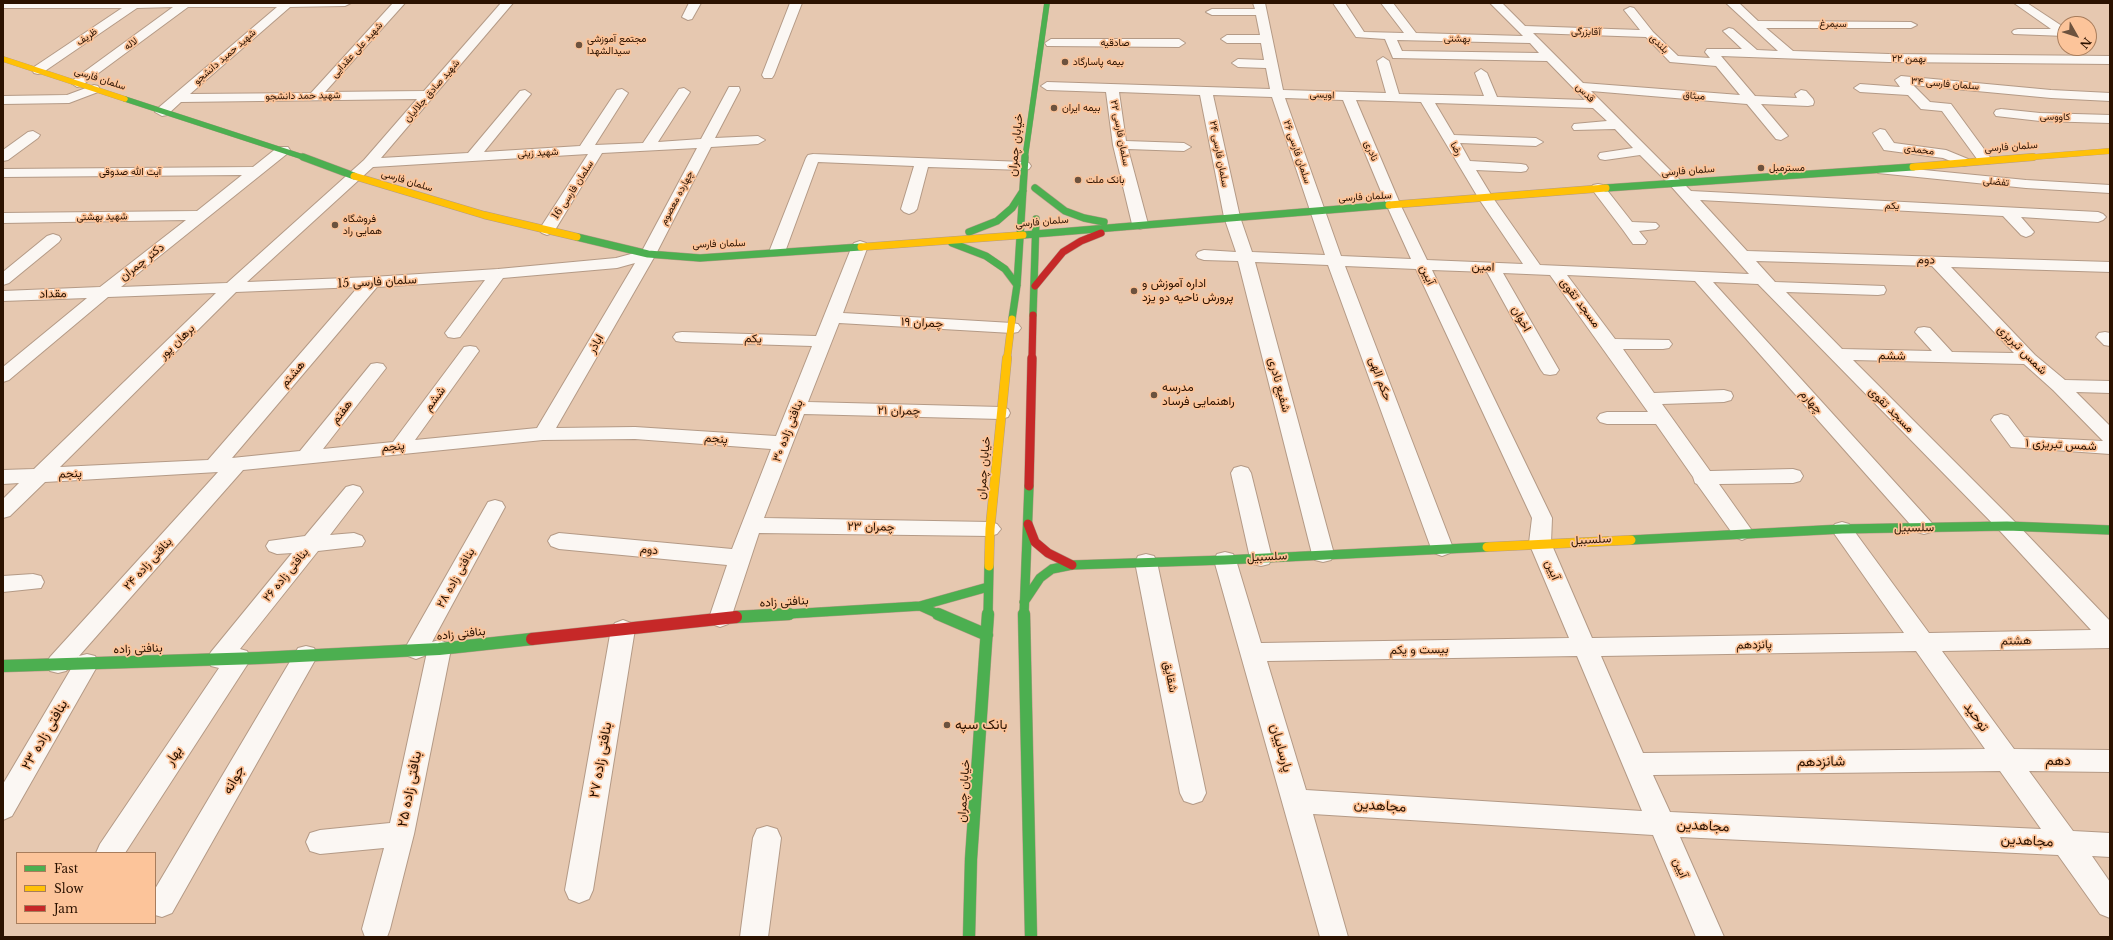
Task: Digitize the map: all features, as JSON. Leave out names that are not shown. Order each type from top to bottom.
[{"type":"main road","name":"خیابان چمران","points":[[1031,937],[1026,761],[1024,602],[1028,524],[1023,328],[1016,285],[1019,235],[1024,190],[1024,166],[1047,3]]},
{"type":"main road","points":[[1051,46],[1056,3]]},
{"type":"main road","name":"سلمان فارسی","points":[[3,59],[162,112],[283,150],[354,176],[484,215],[648,254],[700,258],[948,241],[1140,224],[1486,199],[1598,188],[1680,189],[1985,160],[2110,150]]},
{"type":"main road","name":"خیابان چمران","points":[[969,937],[971,858],[987,635],[990,529],[1001,413],[1035,286],[1036,185],[1065,211],[1084,218],[1121,226]]},
{"type":"main road","points":[[948,241],[997,221],[1012,208],[1024,190]]},
{"type":"main road","points":[[1035,286],[1063,252],[1081,241],[1121,226]]},
{"type":"main road","points":[[948,241],[986,256],[1005,269],[1016,285]]},
{"type":"main road","name":"سلسبیل","points":[[1028,524],[1035,542],[1048,553],[1072,565]]},
{"type":"main road","name":"سلسبیل","points":[[1024,602],[1040,578],[1052,569],[1072,565],[1225,560],[1742,532],[2007,526],[2110,530]]},
{"type":"main road","name":"بنافتی زاده","points":[[3,666],[427,649],[623,630],[720,618],[920,606],[988,587]]},
{"type":"main road","name":"بنافتی زاده","points":[[920,606],[987,635]]},
{"type":"street","name":"شهید حمید دانشجو","points":[[162,112],[288,3]]},
{"type":"street","points":[[9,6],[346,3]]},
{"type":"street","name":"شهید علی عقدایی","points":[[315,96],[399,3]]},
{"type":"street","name":"شهید صادق جلالیان","points":[[354,176],[369,163],[507,3]]},
{"type":"street","points":[[688,17],[695,3]]},
{"type":"street","points":[[768,75],[796,3]]},
{"type":"street","name":"بهشتی","points":[[1339,3],[1360,35],[1414,38],[1532,40]]},
{"type":"street","points":[[1387,3],[1414,38]]},
{"type":"street","name":"قدس","points":[[1496,3],[1680,189]]},
{"type":"street","points":[[1732,3],[1790,55]]},
{"type":"street","points":[[2020,3],[2057,27]]},
{"type":"street","name":"ظریف","points":[[38,70],[135,4]]},
{"type":"street","name":"لاله","points":[[77,83],[185,4]]},
{"type":"street","points":[[1212,12],[1260,7]]},
{"type":"street","name":"سلمان فارسی ۲۶","points":[[1260,7],[1277,93],[1316,211]]},
{"type":"street","name":"بلندی","points":[[1630,10],[1649,34],[1674,59],[1720,63]]},
{"type":"street","points":[[1839,12],[1853,24]]},
{"type":"street","name":"سیمرغ","points":[[1755,24],[1911,25]]},
{"type":"street","name":"آقابزرگی","points":[[1522,29],[1649,34]]},
{"type":"street","points":[[1729,31],[1754,54]]},
{"type":"street","points":[[2018,32],[2057,32]]},
{"type":"street","points":[[1386,37],[1397,55],[1550,57]]},
{"type":"street","points":[[1227,39],[1266,39]]},
{"type":"street","name":"صادقیه","points":[[1051,46],[1179,43]]},
{"type":"street","points":[[1870,44],[1889,58]]},
{"type":"street","name":"۲۲ بهمن","points":[[1720,63],[1712,52],[1889,58],[2109,61]]},
{"type":"street","points":[[2097,53],[2109,61]]},
{"type":"street","points":[[1383,61],[1394,98]]},
{"type":"street","points":[[1238,63],[1271,64]]},
{"type":"street","points":[[1720,63],[1781,136]]},
{"type":"street","points":[[1481,73],[1492,101]]},
{"type":"street","name":"سلمان فارسی ۳۴","points":[[1985,160],[1946,107],[1926,106],[1901,80],[2051,94],[2110,97]]},
{"type":"street","name":"اویسی","points":[[1047,86],[1596,104]]},
{"type":"street","name":"میثاق","points":[[1578,86],[1750,100]]},
{"type":"street","name":"سلمان فارسی ۲۲","points":[[1112,88],[1120,145],[1140,224]]},
{"type":"street","points":[[1860,88],[1911,91]]},
{"type":"street","points":[[3,100],[69,99],[94,89]]},
{"type":"street","name":"چهارده معصوم","points":[[648,254],[734,90]]},
{"type":"street","name":"سلمان فارسی ۲۴","points":[[1206,91],[1232,217]]},
{"type":"street","points":[[648,146],[684,92]]},
{"type":"street","name":"سلمان فارسی 16","points":[[547,230],[622,93]]},
{"type":"street","points":[[472,156],[526,94]]},
{"type":"street","points":[[1750,100],[1808,102],[1801,94]]},
{"type":"street","name":"شهید حمد دانشجو","points":[[178,98],[428,95]]},
{"type":"street","name":"نادری","points":[[1348,96],[1394,206]]},
{"type":"street","name":"رضا","points":[[1426,99],[1486,199],[1535,269]]},
{"type":"street","name":"کاووسی","points":[[2001,113],[2040,117],[2110,119]]},
{"type":"street","points":[[1579,126],[1616,125]]},
{"type":"street","name":"محمدی","points":[[1880,133],[1889,147],[1946,154],[1963,162]]},
{"type":"street","points":[[3,157],[33,135]]},
{"type":"street","points":[[1450,139],[1536,142]]},
{"type":"street","name":"شهید زینی","points":[[369,163],[758,140]]},
{"type":"street","points":[[1120,145],[1184,147]]},
{"type":"street","name":"دکتر چمران","points":[[4,374],[283,150]]},
{"type":"street","points":[[1605,156],[1642,151]]},
{"type":"street","points":[[777,252],[813,158],[1024,166]]},
{"type":"street","points":[[909,209],[922,162]]},
{"type":"street","points":[[1466,165],[1521,168]]},
{"type":"street","name":"تفضلی","points":[[1883,170],[2026,184],[2110,188]]},
{"type":"street","name":"آیت الله صدوقی","points":[[3,173],[256,171]]},
{"type":"street","name":"برهان پور","points":[[3,511],[231,288],[354,176]]},
{"type":"street","points":[[2026,184],[2052,214]]},
{"type":"street","points":[[1598,188],[1639,241]]},
{"type":"street","name":"یکم","points":[[1680,189],[2098,217]]},
{"type":"street","name":"مسجد تقوی","points":[[1680,189],[1767,283],[2007,526],[2110,636]]},
{"type":"street","name":"آیین","points":[[1394,206],[1542,518],[1540,542],[1710,937]]},
{"type":"street","name":"حکم الهی","points":[[1316,211],[1336,260],[1442,548]]},
{"type":"street","points":[[2007,212],[2026,232]]},
{"type":"street","name":"شهید بهشتی","points":[[3,218],[202,216]]},
{"type":"street","name":"شفیع نادری","points":[[1232,217],[1245,256],[1323,554]]},
{"type":"street","points":[[1628,227],[1650,226]]},
{"type":"street","points":[[3,280],[53,239]]},
{"type":"street","name":"بنافتی زاده ۳۰","points":[[720,618],[751,525],[860,246]]},
{"type":"street","name":"سلمان فارسی 15","points":[[103,293],[372,282],[498,274],[617,263],[648,254]]},
{"type":"street","name":"اباذر","points":[[543,434],[648,254]]},
{"type":"street","name":"امین","points":[[1204,255],[1699,276],[1842,289],[1878,290]]},
{"type":"street","name":"دوم","points":[[1742,256],[2110,267]]},
{"type":"street","name":"شمس تبریزی","points":[[1936,261],[2029,359],[2060,386],[2110,437]]},
{"type":"street","name":"اخوان","points":[[1492,267],[1550,370]]},
{"type":"street","name":"مسجد تقوی","points":[[1555,270],[1610,344],[1702,478],[1742,532]]},
{"type":"street","points":[[1827,271],[1842,289]]},
{"type":"street","points":[[454,333],[498,274]]},
{"type":"street","name":"چهارم","points":[[1699,276],[1924,527]]},
{"type":"street","name":"هشتم","points":[[214,466],[372,282]]},
{"type":"street","name":"مقداد","points":[[3,296],[103,293]]},
{"type":"street","name":"چمران ۱۹","points":[[832,317],[1023,328]]},
{"type":"street","points":[[1924,332],[1948,358]]},
{"type":"street","name":"یکم","points":[[682,337],[823,342]]},
{"type":"street","points":[[1610,344],[1663,344]]},
{"type":"street","name":"ششم","points":[[400,447],[470,351]]},
{"type":"street","name":"ششم","points":[[1837,354],[2029,359]]},
{"type":"street","name":"هفتم","points":[[307,456],[377,368]]},
{"type":"street","points":[[2060,386],[2110,387]]},
{"type":"street","points":[[1649,399],[1724,396]]},
{"type":"street","name":"چمران ۲۱","points":[[797,408],[1001,413]]},
{"type":"street","points":[[1607,418],[1660,418]]},
{"type":"street","name":"شمس تبریزی ۱","points":[[2001,420],[2018,443],[2110,448]]},
{"type":"street","name":"پنجم","points":[[3,477],[214,466],[543,434],[635,433],[783,443]]},
{"type":"street","name":"بنافتی زاده ۲۴","points":[[58,664],[238,463]]},
{"type":"street","points":[[1241,473],[1261,558]]},
{"type":"street","points":[[1702,478],[1794,476]]},
{"type":"street","name":"بنافتی زاده ۲۶","points":[[229,658],[311,544],[353,492]]},
{"type":"street","name":"بنافتی زاده ۲۸","points":[[427,649],[495,507]]},
{"type":"street","name":"چمران ۲۳","points":[[751,525],[990,529]]},
{"type":"street","name":"توحید","points":[[1842,529],[2110,905]]},
{"type":"street","points":[[277,546],[354,541]]},
{"type":"street","name":"دوم","points":[[559,542],[740,558]]},
{"type":"street","name":"پارساییان","points":[[1225,560],[1253,652],[1334,937]]},
{"type":"street","name":"شقایق","points":[[1146,562],[1193,793]]},
{"type":"street","points":[[3,584],[33,582]]},
{"type":"street","name":"بنافتی زاده ۲۷","points":[[579,890],[623,630]]},
{"type":"street","name":"هشتم","points":[[1922,642],[2110,639]]},
{"type":"street","name":"پانزدهم","points":[[1585,647],[1922,642]]},
{"type":"street","name":"بیست و یکم","points":[[1253,652],[1585,647]]},
{"type":"street","name":"بنافتی زاده ۲۵","points":[[376,929],[401,834],[427,649]]},
{"type":"street","name":"جوانه","points":[[162,904],[306,655]]},
{"type":"street","name":"بهار","points":[[111,852],[229,658]]},
{"type":"street","name":"بنافتی زاده ۲۳","points":[[3,808],[87,663]]},
{"type":"street","name":"دهم","points":[[2007,760],[2110,761]]},
{"type":"street","name":"شانزدهم","points":[[1635,764],[2007,760]]},
{"type":"street","name":"مجاهدین","points":[[1296,801],[1661,824],[2110,845]]},
{"type":"street","points":[[320,842],[401,834]]},
{"type":"street","points":[[754,937],[767,838]]},
{"type":"traffic: fast","points":[[1012,319],[1017,285],[1024,166],[1047,3]]},
{"type":"traffic: fast","points":[[125,99],[283,150],[354,176]]},
{"type":"traffic: fast","points":[[1606,188],[1913,167]]},
{"type":"traffic: fast","points":[[1035,188],[1065,211],[1084,218],[1104,222]]},
{"type":"traffic: fast","points":[[969,232],[997,221],[1012,208],[1023,191]]},
{"type":"traffic: fast","points":[[1023,235],[1389,205]]},
{"type":"traffic: fast","points":[[1033,315],[1036,219]]},
{"type":"traffic: fast","points":[[577,237],[648,254],[700,258],[861,247]]},
{"type":"traffic: fast","points":[[952,243],[986,256],[1005,269],[1017,285]]},
{"type":"traffic: fast","points":[[1029,486],[1024,602],[1031,937]]},
{"type":"traffic: fast","points":[[1631,540],[1842,529],[2007,526],[2110,530]]},
{"type":"traffic: fast","points":[[1024,602],[1040,578],[1052,569],[1072,565],[1225,560],[1487,547]]},
{"type":"traffic: fast","points":[[969,937],[971,859],[987,635],[989,566]]},
{"type":"traffic: fast","points":[[736,617],[920,606],[988,587]]},
{"type":"traffic: fast","points":[[920,606],[987,635]]},
{"type":"traffic: fast","points":[[3,666],[259,658],[439,649],[532,639]]},
{"type":"traffic: slow","points":[[3,59],[125,99]]},
{"type":"traffic: slow","points":[[1913,167],[2110,151]]},
{"type":"traffic: slow","points":[[354,176],[484,215],[577,237]]},
{"type":"traffic: slow","points":[[1389,205],[1606,188]]},
{"type":"traffic: slow","points":[[861,247],[1023,235]]},
{"type":"traffic: slow","points":[[989,566],[990,529],[1003,389],[1012,319]]},
{"type":"traffic: slow","points":[[1487,547],[1631,540]]},
{"type":"traffic: jam","points":[[1035,286],[1063,252],[1081,241],[1101,233]]},
{"type":"traffic: jam","points":[[1029,486],[1033,315]]},
{"type":"traffic: jam","points":[[1028,524],[1035,542],[1048,553],[1072,565]]},
{"type":"traffic: jam","points":[[532,639],[736,617]]},
{"type":"place","name":"مجتمع آموزشی سیدالشهدا","points":[[579,45]]},
{"type":"place","name":"بیمه پاسارگاد","points":[[1065,62]]},
{"type":"place","name":"بیمه ایران","points":[[1054,108]]},
{"type":"place","name":"مسترمبل","points":[[1761,168]]},
{"type":"place","name":"بانک ملت","points":[[1078,180]]},
{"type":"place","name":"فروشگاه همایی راد","points":[[335,225]]},
{"type":"place","name":"اداره آموزش و پرورش ناحیه دو یزد","points":[[1134,291]]},
{"type":"place","name":"مدرسه راهنمایی فرساد","points":[[1154,395]]},
{"type":"place","name":"بانک سپه","points":[[947,725]]}]
